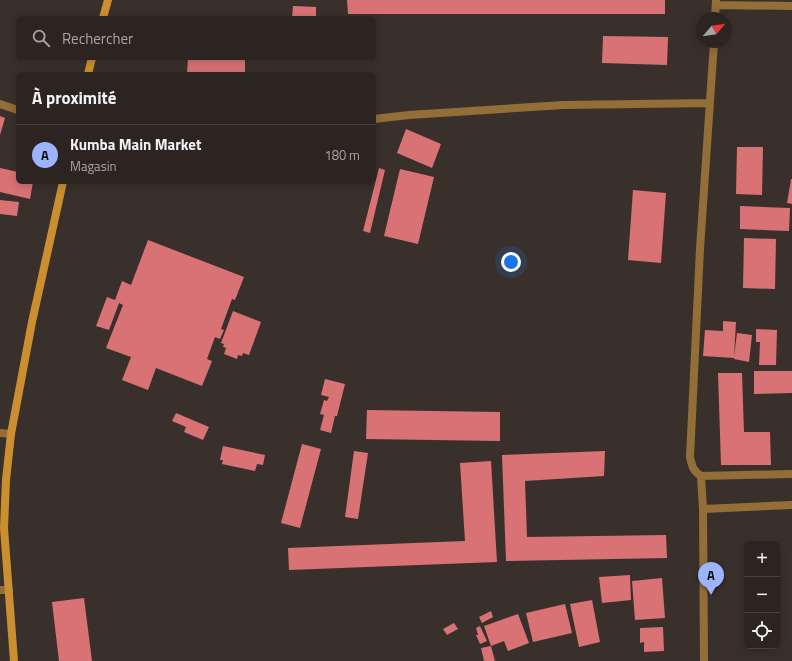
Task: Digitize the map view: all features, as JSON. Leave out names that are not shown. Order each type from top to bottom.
[{"type":"street","points":[[104,16],[108,0]]},
{"type":"street","points":[[715,12],[716,2],[792,6]]},
{"type":"street","points":[[714,48],[700,249],[690,457],[692,466],[696,473],[701,476],[792,474]]},
{"type":"street","points":[[88,72],[92,60]]},
{"type":"street","points":[[376,119],[409,115],[563,105],[710,103]]},
{"type":"street","points":[[0,104],[16,109]]},
{"type":"street","points":[[14,661],[4,528],[6,480],[11,434],[32,322],[63,184]]},
{"type":"street","points":[[0,433],[11,434]]},
{"type":"street","points":[[701,476],[703,509],[704,661]]},
{"type":"street","points":[[703,509],[792,505]]},
{"type":"street","points":[[0,590],[9,590]]},
{"type":"building","points":[[347,0],[665,0],[665,14],[348,14]]},
{"type":"building","points":[[293,6],[316,7],[316,16],[292,16]]},
{"type":"building","points":[[603,36],[668,37],[667,65],[602,63]]},
{"type":"building","points":[[188,60],[245,60],[245,72],[187,72]]},
{"type":"building","points":[[0,116],[5,118],[0,135]]},
{"type":"building","points":[[406,129],[441,144],[432,168],[397,153]]},
{"type":"building","points":[[737,147],[763,147],[762,195],[736,194]]},
{"type":"building","points":[[0,168],[16,172],[16,184],[33,184],[30,199],[0,192]]},
{"type":"building","points":[[379,168],[385,170],[370,233],[363,231]]},
{"type":"building","points":[[400,169],[434,177],[418,244],[384,236]]},
{"type":"building","points":[[792,179],[792,204],[787,203]]},
{"type":"building","points":[[633,190],[666,193],[661,263],[628,260]]},
{"type":"building","points":[[0,200],[19,202],[17,216],[0,214]]},
{"type":"building","points":[[740,206],[790,208],[789,231],[740,229]]},
{"type":"building","points":[[744,238],[776,239],[775,289],[743,288]]},
{"type":"building","points":[[148,240],[244,277],[235,300],[232,299],[221,329],[224,330],[220,339],[215,337],[207,359],[212,361],[202,386],[156,368],[148,390],[122,380],[131,357],[106,348],[123,305],[119,303],[109,330],[96,326],[107,297],[115,300],[122,281],[131,285]]},
{"type":"building","points":[[233,311],[261,322],[249,355],[243,353],[242,356],[238,355],[237,359],[224,354],[226,348],[223,347],[224,344],[221,343]]},
{"type":"building","points":[[723,321],[736,322],[734,357],[737,333],[752,335],[749,362],[734,358],[703,356],[705,330],[723,331]]},
{"type":"building","points":[[756,329],[777,330],[776,365],[759,365],[760,342],[756,342]]},
{"type":"building","points":[[754,371],[792,371],[792,393],[754,394]]},
{"type":"building","points":[[718,373],[742,373],[744,432],[770,432],[771,465],[721,465]]},
{"type":"building","points":[[325,379],[345,384],[331,433],[320,430],[324,415],[320,414],[324,400],[327,401],[329,397],[321,395]]},
{"type":"building","points":[[367,410],[500,412],[500,441],[366,439]]},
{"type":"building","points":[[176,413],[209,427],[203,440],[184,432],[186,427],[172,421]]},
{"type":"building","points":[[302,444],[321,449],[300,528],[281,523]]},
{"type":"building","points":[[223,446],[265,455],[263,465],[257,464],[255,471],[222,464],[223,460],[220,460]]},
{"type":"building","points":[[354,451],[368,453],[358,519],[345,517]]},
{"type":"building","points":[[605,451],[604,476],[525,481],[527,537],[666,535],[667,558],[506,561],[502,455]]},
{"type":"building","points":[[491,461],[497,562],[289,570],[288,548],[465,541],[460,463]]},
{"type":"building","points":[[630,575],[631,600],[602,603],[599,577]]},
{"type":"building","points":[[662,578],[665,618],[635,620],[632,581]]},
{"type":"building","points":[[84,598],[92,661],[59,661],[52,602]]},
{"type":"building","points":[[592,600],[600,642],[579,647],[570,604]]},
{"type":"building","points":[[565,604],[572,633],[533,642],[526,613]]},
{"type":"building","points":[[491,611],[493,617],[482,623],[479,617]]},
{"type":"building","points":[[518,614],[529,643],[508,651],[504,641],[491,646],[484,626]]},
{"type":"building","points":[[454,623],[458,629],[447,635],[443,629]]},
{"type":"building","points":[[480,626],[487,641],[480,644],[476,635],[478,635],[476,628]]},
{"type":"building","points":[[663,627],[664,651],[644,652],[644,642],[640,643],[640,628]]},
{"type":"building","points":[[491,646],[495,661],[484,661],[481,648]]},
{"type":"place","name":"Kumba Main Market","points":[[711,595]]}]
